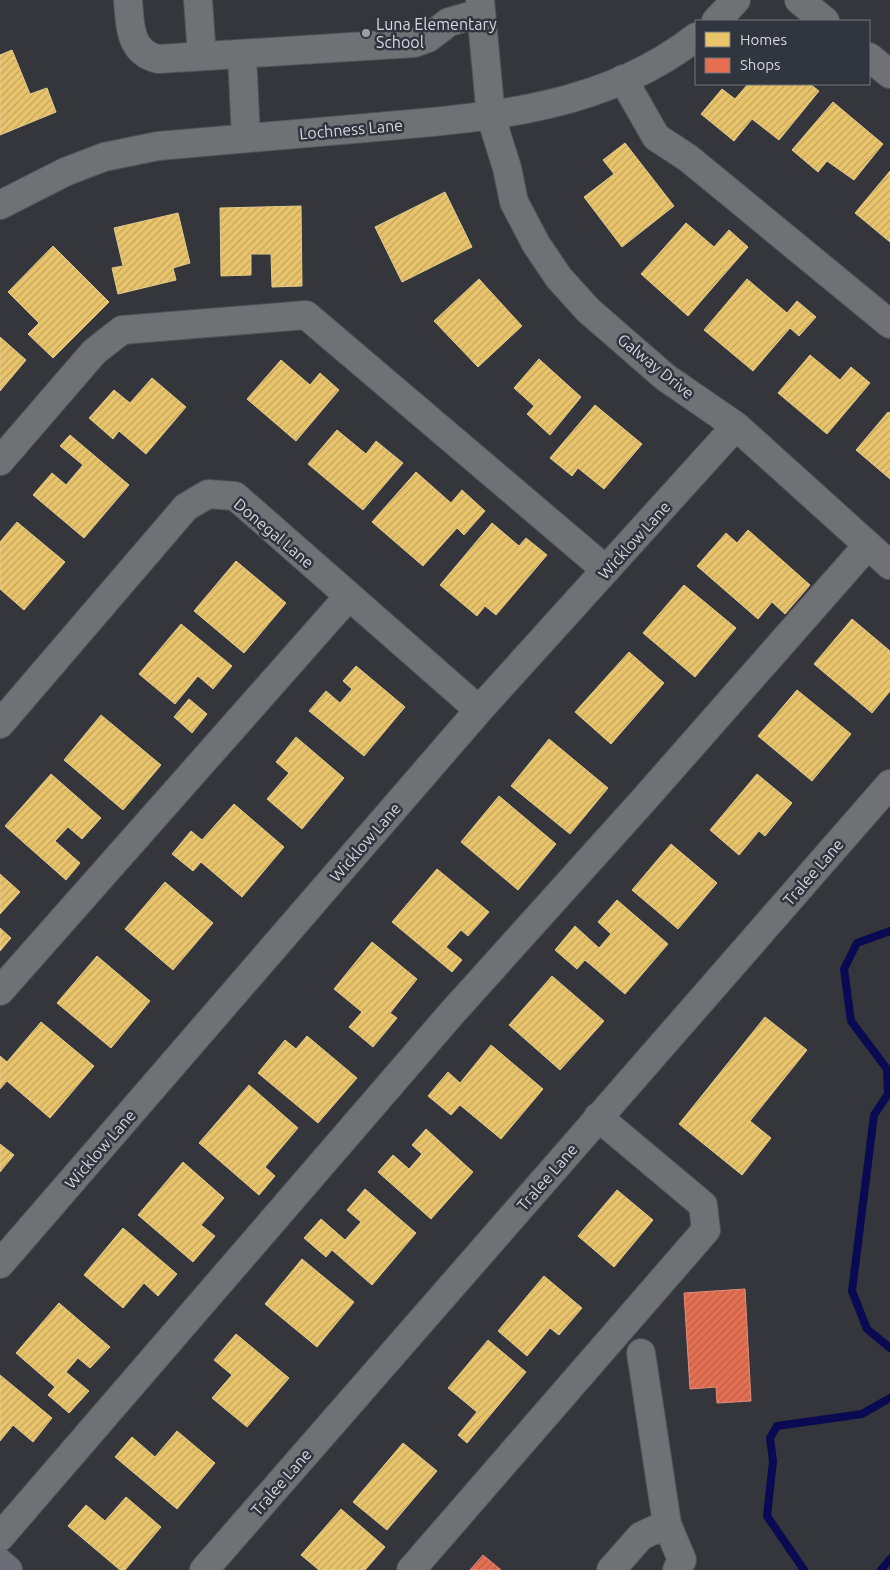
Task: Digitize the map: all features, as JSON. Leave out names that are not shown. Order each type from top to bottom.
[{"type":"main road","points":[[0,1563],[8,1570]]},
{"type":"street","points":[[128,0],[130,29],[134,42],[139,50],[148,56],[158,59],[414,44],[428,38],[449,22],[480,7]]},
{"type":"street","points":[[198,0],[202,56]]},
{"type":"street","points":[[717,20],[736,0]]},
{"type":"street","points":[[799,0],[824,20]]},
{"type":"street","name":"Galway Drive","points":[[480,7],[491,116],[507,168],[514,202],[536,244],[559,278],[588,310],[666,377],[736,426],[890,565]]},
{"type":"street","name":"Lochness Lane","points":[[0,205],[65,172],[104,157],[158,146],[491,116],[554,103],[623,79],[683,47],[695,38]]},
{"type":"street","points":[[242,54],[246,138]]},
{"type":"street","points":[[870,58],[890,74]]},
{"type":"street","points":[[623,79],[656,137],[688,158],[890,324]]},
{"type":"street","points":[[0,461],[94,352],[122,330],[306,315],[606,570]]},
{"type":"street","name":"Wicklow Lane","points":[[0,1264],[479,710],[736,426]]},
{"type":"street","name":"Donegal Lane","points":[[0,724],[186,506],[208,494],[235,496],[479,710]]},
{"type":"street","points":[[0,1537],[451,1014],[642,804],[868,545]]},
{"type":"street","points":[[0,991],[349,596]]},
{"type":"street","name":"Tralee Lane","points":[[204,1570],[890,784]]},
{"type":"street","points":[[412,1570],[706,1230],[702,1204],[598,1117]]},
{"type":"street","points":[[641,1353],[667,1524],[682,1560],[678,1570]]},
{"type":"street","points":[[611,1570],[641,1536],[667,1524]]},
{"type":"building: Homes","points":[[12,50],[30,94],[47,88],[56,112],[0,135],[0,55]]},
{"type":"building: Homes","points":[[747,85],[811,85],[819,91],[779,140],[752,119],[734,141],[701,114],[722,89],[735,99]]},
{"type":"building: Homes","points":[[833,102],[883,144],[854,180],[827,161],[818,172],[792,150]]},
{"type":"building: Homes","points":[[625,143],[674,206],[622,247],[584,197],[614,174],[603,160]]},
{"type":"building: Homes","points":[[890,171],[890,242],[855,213]]},
{"type":"building: Homes","points":[[445,192],[472,247],[402,282],[375,227]]},
{"type":"building: Homes","points":[[301,206],[302,286],[272,287],[271,254],[251,254],[251,275],[221,276],[220,208]]},
{"type":"building: Homes","points":[[178,213],[190,263],[173,268],[176,280],[118,294],[112,268],[123,266],[114,228]]},
{"type":"building: Homes","points":[[686,223],[714,247],[729,230],[748,247],[688,316],[641,274]]},
{"type":"building: Homes","points":[[53,246],[109,302],[53,358],[28,334],[39,323],[8,292]]},
{"type":"building: Homes","points":[[479,279],[522,326],[478,367],[434,321]]},
{"type":"building: Homes","points":[[747,279],[787,313],[797,301],[816,317],[799,336],[790,328],[753,371],[704,330]]},
{"type":"building: Homes","points":[[0,337],[26,360],[0,391]]},
{"type":"building: Homes","points":[[810,355],[840,380],[851,367],[870,383],[827,434],[778,393]]},
{"type":"building: Homes","points":[[539,359],[581,397],[550,435],[527,414],[534,406],[514,388]]},
{"type":"building: Homes","points":[[281,360],[310,385],[320,373],[339,390],[296,441],[247,399]]},
{"type":"building: Homes","points":[[152,378],[186,407],[146,454],[119,431],[113,439],[89,418],[114,390],[130,403]]},
{"type":"building: Homes","points":[[595,405],[642,444],[604,489],[578,468],[572,476],[550,458]]},
{"type":"building: Homes","points":[[888,412],[890,413],[890,479],[856,450]]},
{"type":"building: Homes","points":[[337,430],[366,454],[376,441],[403,463],[363,510],[308,464]]},
{"type":"building: Homes","points":[[70,435],[129,485],[84,538],[33,495],[52,473],[66,485],[83,465],[60,446]]},
{"type":"building: Homes","points":[[416,472],[451,503],[462,490],[485,511],[464,535],[457,528],[423,566],[372,522]]},
{"type":"building: Homes","points":[[17,522],[65,562],[24,610],[0,589],[0,542]]},
{"type":"building: Homes","points":[[492,523],[519,546],[526,538],[547,555],[496,615],[485,606],[477,616],[440,585]]},
{"type":"building: Homes","points":[[748,530],[810,585],[785,614],[772,602],[758,619],[697,566],[726,533],[737,543]]},
{"type":"building: Homes","points":[[236,561],[286,603],[244,653],[194,611]]},
{"type":"building: Homes","points":[[684,585],[736,628],[695,677],[643,633]]},
{"type":"building: Homes","points":[[852,619],[890,651],[890,691],[872,713],[814,664]]},
{"type":"building: Homes","points":[[181,624],[232,666],[213,689],[198,676],[175,704],[139,674]]},
{"type":"building: Homes","points":[[629,652],[664,683],[611,744],[575,712]]},
{"type":"building: Homes","points":[[356,666],[405,707],[364,756],[309,711],[326,691],[340,703],[352,689],[343,681]]},
{"type":"building: Homes","points":[[797,690],[851,734],[812,781],[758,736]]},
{"type":"building: Homes","points":[[189,699],[207,714],[192,733],[174,717]]},
{"type":"building: Homes","points":[[101,715],[161,765],[123,810],[64,760]]},
{"type":"building: Homes","points":[[296,737],[344,778],[302,829],[267,799],[289,773],[276,762]]},
{"type":"building: Homes","points":[[549,739],[608,788],[570,834],[511,786]]},
{"type":"building: Homes","points":[[51,774],[101,818],[82,839],[68,827],[55,841],[80,863],[66,880],[5,826]]},
{"type":"building: Homes","points":[[757,774],[792,803],[765,836],[759,831],[739,855],[710,830]]},
{"type":"building: Homes","points":[[499,796],[556,844],[518,890],[461,842]]},
{"type":"building: Homes","points":[[234,804],[284,847],[242,897],[201,862],[193,871],[172,854],[191,831],[202,840]]},
{"type":"building: Homes","points":[[671,844],[717,883],[678,929],[632,890]]},
{"type":"building: Homes","points":[[437,869],[489,912],[468,936],[461,930],[446,947],[462,960],[452,972],[392,922]]},
{"type":"building: Homes","points":[[0,874],[20,892],[0,914]]},
{"type":"building: Homes","points":[[165,882],[213,923],[173,970],[125,929]]},
{"type":"building: Homes","points":[[617,900],[668,944],[625,994],[585,960],[577,969],[555,950],[575,926],[599,948],[611,934],[598,922]]},
{"type":"building: Homes","points":[[0,928],[11,938],[0,951]]},
{"type":"building: Homes","points":[[372,942],[417,979],[390,1013],[397,1018],[373,1047],[349,1027],[362,1012],[334,989]]},
{"type":"building: Homes","points":[[97,956],[150,1001],[111,1048],[57,1003]]},
{"type":"building: Homes","points":[[552,976],[604,1021],[560,1070],[509,1025]]},
{"type":"building: Homes","points":[[765,1017],[807,1050],[750,1121],[771,1138],[742,1175],[679,1124]]},
{"type":"building: Homes","points":[[41,1022],[94,1066],[50,1118],[7,1081],[0,1089],[0,1056],[7,1062]]},
{"type":"building: Homes","points":[[307,1036],[357,1078],[318,1123],[258,1073],[285,1040],[296,1049]]},
{"type":"building: Homes","points":[[491,1045],[543,1089],[501,1139],[460,1105],[451,1115],[428,1096],[448,1072],[460,1083]]},
{"type":"building: Homes","points":[[249,1085],[298,1128],[265,1167],[275,1176],[259,1195],[199,1143]]},
{"type":"building: Homes","points":[[426,1129],[473,1172],[431,1219],[378,1172],[393,1155],[409,1169],[422,1154],[412,1145]]},
{"type":"building: Homes","points":[[0,1144],[14,1155],[0,1172]]},
{"type":"building: Homes","points":[[183,1162],[224,1198],[201,1225],[215,1236],[193,1262],[138,1215]]},
{"type":"building: Homes","points":[[365,1189],[416,1233],[372,1285],[332,1250],[326,1257],[304,1238],[321,1219],[345,1240],[361,1222],[347,1210]]},
{"type":"building: Homes","points":[[617,1190],[653,1220],[614,1267],[578,1236]]},
{"type":"building: Homes","points":[[123,1228],[177,1274],[158,1296],[144,1283],[123,1308],[84,1275]]},
{"type":"building: Homes","points":[[302,1259],[354,1302],[317,1347],[265,1304]]},
{"type":"building: Homes","points":[[544,1276],[582,1308],[559,1335],[550,1328],[527,1356],[498,1331]]},
{"type":"building: Homes","points":[[59,1303],[110,1347],[90,1368],[78,1358],[66,1372],[89,1391],[69,1413],[48,1395],[55,1387],[16,1353]]},
{"type":"building: Homes","points":[[236,1334],[289,1378],[247,1427],[212,1398],[232,1375],[214,1360]]},
{"type":"building: Homes","points":[[488,1340],[526,1372],[467,1443],[458,1435],[477,1412],[448,1388]]},
{"type":"building: Homes","points":[[0,1375],[52,1418],[33,1442],[13,1425],[0,1441]]},
{"type":"building: Homes","points":[[177,1431],[215,1463],[177,1509],[115,1457],[132,1437],[155,1457]]},
{"type":"building: Homes","points":[[403,1443],[437,1471],[387,1530],[353,1502]]},
{"type":"building: Homes","points":[[126,1497],[161,1527],[125,1570],[120,1570],[68,1526],[86,1505],[105,1521]]},
{"type":"building: Homes","points":[[341,1509],[385,1547],[365,1570],[319,1570],[301,1555]]},
{"type":"building: Shops","points":[[745,1289],[751,1401],[717,1403],[716,1387],[690,1389],[684,1293]]},
{"type":"building: Shops","points":[[483,1555],[501,1570],[470,1570]]},
{"type":"waterway","points":[[890,931],[857,943],[844,969],[851,1021],[887,1069],[888,1094],[874,1115],[852,1291],[867,1329],[890,1348]]},
{"type":"waterway","points":[[804,1570],[767,1516],[773,1461],[770,1438],[777,1426],[862,1414],[890,1398]]},
{"type":"waterway","points":[[881,1570],[890,1559]]},
{"type":"place","name":"Luna Elementary School","points":[[366,33]]}]
